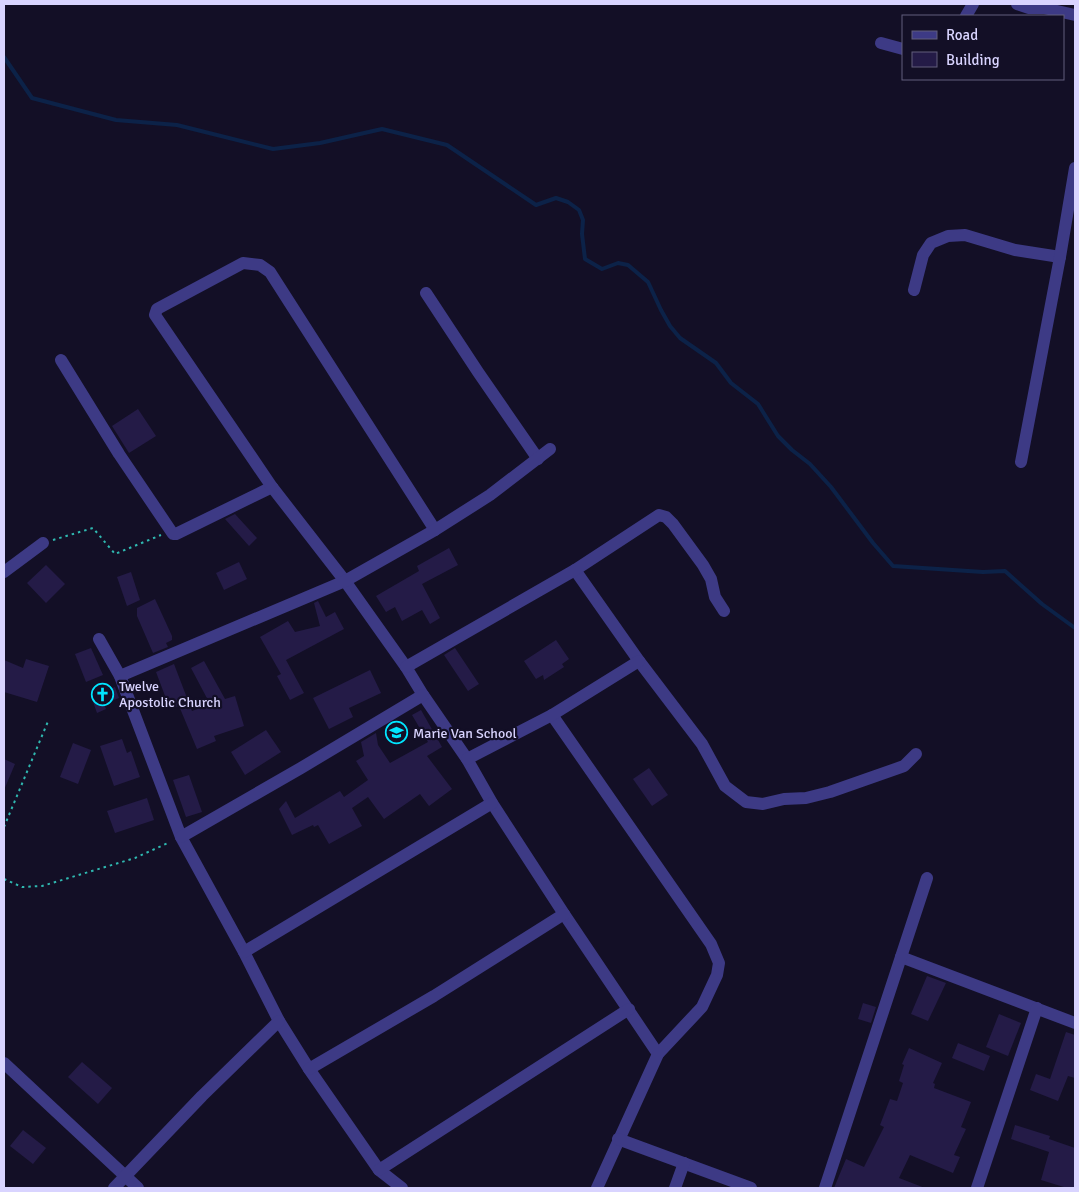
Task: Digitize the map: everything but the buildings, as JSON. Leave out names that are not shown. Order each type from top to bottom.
[{"type":"street","points":[[967,15],[974,4]]},
{"type":"street","points":[[1018,4],[1029,8],[1044,8],[1075,15]]},
{"type":"street","points":[[881,43],[902,49]]},
{"type":"street","points":[[1021,462],[1075,168]]},
{"type":"street","points":[[914,290],[922,255],[932,243],[948,236],[964,235],[1015,250],[1060,257]]},
{"type":"street","points":[[435,530],[270,272],[260,265],[243,263],[157,309],[155,316],[272,487],[346,581],[406,667],[467,759],[492,803],[564,914],[658,1054]]},
{"type":"street","points":[[426,293],[538,459]]},
{"type":"street","points":[[61,360],[170,532],[176,534],[272,487]]},
{"type":"street","points":[[120,676],[346,581],[435,530],[490,495],[550,449]]},
{"type":"street","points":[[406,667],[575,570],[659,515],[666,517],[673,524],[712,578],[715,597],[724,611]]},
{"type":"street","points":[[4,572],[43,543]]},
{"type":"street","points":[[575,570],[639,661],[702,744],[725,786],[746,802],[763,804],[806,798],[830,792],[904,766],[916,754]]},
{"type":"street","points":[[99,639],[120,676],[181,837],[244,952],[279,1021],[309,1069],[380,1170],[402,1188]]},
{"type":"street","points":[[467,759],[552,714],[639,661]]},
{"type":"street","points":[[181,837],[423,695]]},
{"type":"street","points":[[552,714],[711,944],[719,963],[717,975],[702,1007],[658,1054],[597,1188]]},
{"type":"street","points":[[244,952],[492,803]]},
{"type":"street","points":[[825,1188],[927,878]]},
{"type":"street","points":[[309,1069],[434,996],[564,914]]},
{"type":"street","points":[[901,957],[1075,1022]]},
{"type":"street","points":[[977,1188],[1036,1008]]},
{"type":"street","points":[[380,1170],[629,1009]]},
{"type":"street","points":[[114,1188],[202,1096],[279,1021]]},
{"type":"street","points":[[4,1063],[138,1188]]},
{"type":"street","points":[[618,1139],[751,1188]]},
{"type":"street","points":[[675,1188],[684,1164]]},
{"type":"path","points":[[43,543],[93,528],[115,554],[170,532]]},
{"type":"path","points":[[4,827],[49,719]]},
{"type":"path","points":[[4,878],[22,887],[42,886],[135,858],[181,837]]},
{"type":"waterway","points":[[4,57],[32,98],[116,120],[177,125],[273,149],[320,143],[382,129],[447,145],[536,205],[556,198],[568,202],[579,210],[583,220],[582,234],[585,259],[602,269],[618,263],[628,265],[648,282],[670,326],[680,338],[716,363],[731,383],[758,404],[778,436],[810,464],[831,487],[873,543],[893,566],[983,572],[1005,571],[1042,604],[1075,628]]},
{"type":"place","name":"Twelve Apostolic Church","points":[[103,694]]},
{"type":"place","name":"Marie Van School","points":[[397,733]]}]
